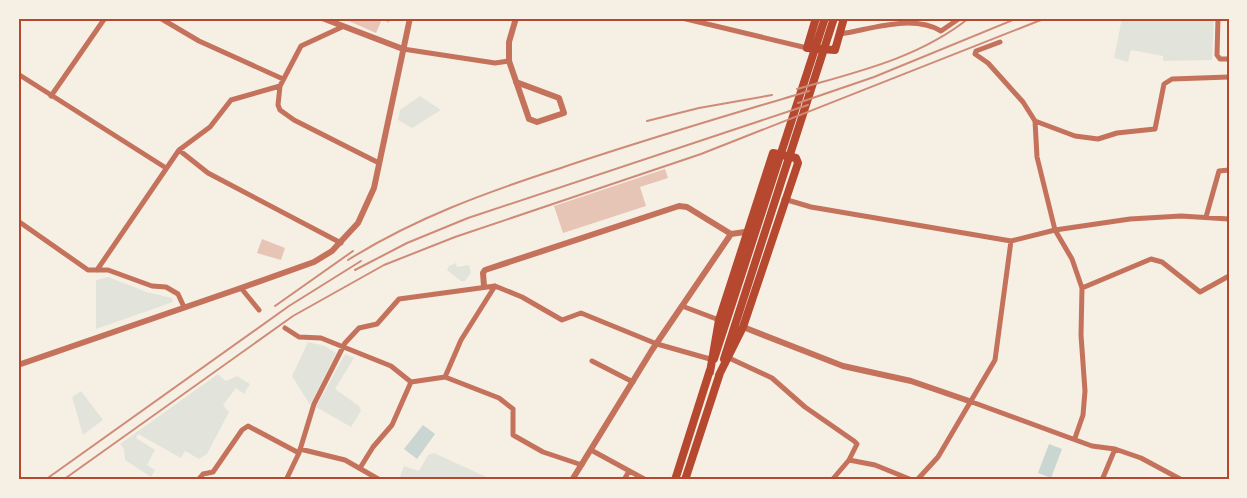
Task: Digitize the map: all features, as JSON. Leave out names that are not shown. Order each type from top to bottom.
[{"type":"main road","points":[[816,18],[807,48],[835,50],[844,18]]},
{"type":"main road","points":[[675,480],[825,18]]},
{"type":"main road","points":[[685,480],[834,18]]},
{"type":"main road","points":[[710,372],[710,359],[719,321],[745,232],[774,152],[796,158],[798,163],[743,327],[719,375]]},
{"type":"street","points":[[51,96],[105,18]]},
{"type":"street","points":[[160,18],[199,41],[281,82]]},
{"type":"street","points":[[322,18],[403,50],[495,63],[509,61]]},
{"type":"street","points":[[18,365],[314,262],[341,243],[358,223],[366,209],[379,163],[410,18]]},
{"type":"street","points":[[516,18],[509,42],[509,61],[516,82],[531,121],[564,113],[559,98],[516,82]]},
{"type":"street","points":[[682,18],[807,48]]},
{"type":"street","points":[[932,26],[934,18]]},
{"type":"street","points":[[840,34],[910,23],[932,26],[941,31],[960,18]]},
{"type":"street","points":[[1218,18],[1217,55],[1220,59],[1229,59]]},
{"type":"street","points":[[342,27],[302,46],[281,82],[278,105],[284,114],[379,163]]},
{"type":"street","points":[[1000,42],[976,51],[975,54],[988,63],[1007,84],[1035,121],[1037,157],[1055,230],[1072,259],[1082,288],[1081,335],[1085,391],[1083,415],[1075,438]]},
{"type":"street","points":[[18,74],[166,168]]},
{"type":"street","points":[[1035,121],[1052,125],[1074,136],[1098,139],[1117,133],[1155,129],[1164,84],[1172,79],[1229,78]]},
{"type":"street","points":[[98,270],[179,150],[210,127],[231,100],[281,82]]},
{"type":"street","points":[[179,150],[208,173],[341,243]]},
{"type":"street","points":[[1206,217],[1219,171],[1229,170]]},
{"type":"street","points":[[760,192],[811,207],[1011,241],[1055,230],[1158,217],[1229,219]]},
{"type":"street","points":[[484,286],[483,273],[485,270],[679,206],[687,207],[731,234],[745,232]]},
{"type":"street","points":[[18,221],[88,270],[108,270],[152,286],[166,287],[178,294],[184,307]]},
{"type":"street","points":[[572,480],[657,344],[731,234]]},
{"type":"street","points":[[917,480],[938,457],[995,360],[1011,241]]},
{"type":"street","points":[[1082,288],[1150,259],[1162,262],[1200,292],[1229,276]]},
{"type":"street","points":[[445,378],[461,340],[495,286]]},
{"type":"street","points":[[286,480],[299,451],[314,404],[352,332],[377,324],[399,299],[495,286],[522,297],[562,320],[581,313],[657,344],[710,359]]},
{"type":"street","points":[[241,288],[259,310]]},
{"type":"street","points":[[682,306],[719,321]]},
{"type":"street","points":[[743,327],[843,366],[911,381],[1092,446],[1115,449],[1140,458],[1182,480]]},
{"type":"street","points":[[285,328],[299,337],[321,338],[391,366],[411,382],[445,378],[499,398],[513,409],[513,435],[543,452],[582,465]]},
{"type":"street","points":[[729,358],[772,378],[805,407],[844,432],[856,444],[849,460],[832,480]]},
{"type":"street","points":[[592,361],[633,382]]},
{"type":"street","points":[[360,468],[373,447],[392,425],[411,382]]},
{"type":"street","points":[[198,480],[203,474],[213,472],[242,430],[248,426],[299,451],[345,460],[380,480]]},
{"type":"street","points":[[1102,480],[1115,449]]},
{"type":"street","points":[[591,450],[646,480]]},
{"type":"street","points":[[849,460],[875,465],[912,480]]},
{"type":"street","points":[[624,480],[629,471]]},
{"type":"shaded area","points":[[1122,18],[1214,18],[1212,60],[1163,61],[1163,56],[1131,50],[1128,62],[1114,58]]},
{"type":"shaded area","points":[[420,96],[441,110],[412,128],[398,120],[400,110]]},
{"type":"shaded area","points":[[456,263],[457,267],[469,265],[471,273],[465,281],[461,281],[447,270],[449,266]]},
{"type":"shaded area","points":[[108,277],[147,292],[172,298],[173,302],[96,329],[96,280]]},
{"type":"shaded area","points":[[308,342],[325,346],[336,353],[310,405],[292,376]]},
{"type":"shaded area","points":[[345,354],[354,358],[335,389],[359,406],[361,411],[351,427],[316,407]]},
{"type":"shaded area","points":[[218,374],[226,381],[237,376],[250,384],[244,394],[236,388],[223,405],[229,412],[207,454],[199,459],[185,451],[181,458],[138,434],[136,438],[155,450],[147,465],[155,470],[151,477],[125,460],[124,449],[120,444]]},
{"type":"shaded area","points":[[81,391],[103,420],[83,435],[72,397]]},
{"type":"shaded area","points":[[423,425],[435,434],[417,459],[404,449]]},
{"type":"shaded area","points":[[1049,444],[1062,449],[1051,478],[1038,473]]},
{"type":"shaded area","points":[[434,453],[493,480],[399,480],[404,466],[419,471],[428,455]]},
{"type":"building","points":[[342,18],[391,18],[389,23],[382,19],[376,33]]},
{"type":"building","points":[[665,169],[668,178],[640,187],[646,206],[563,233],[554,206]]},
{"type":"building","points":[[262,239],[285,248],[281,260],[257,253]]},
{"type":"railway","points":[[797,89],[865,70],[908,54],[950,32],[969,18]]},
{"type":"railway","points":[[798,103],[874,77],[1018,18]]},
{"type":"railway","points":[[63,480],[293,316],[384,265],[455,237],[701,154],[1046,18]]},
{"type":"railway","points":[[348,260],[399,231],[452,207],[506,187],[623,148],[809,91]]},
{"type":"railway","points":[[647,121],[699,108],[772,95]]},
{"type":"railway","points":[[355,270],[407,243],[468,218],[808,105]]},
{"type":"railway","points":[[275,306],[353,251]]},
{"type":"railway","points":[[45,480],[289,306],[361,261]]}]
